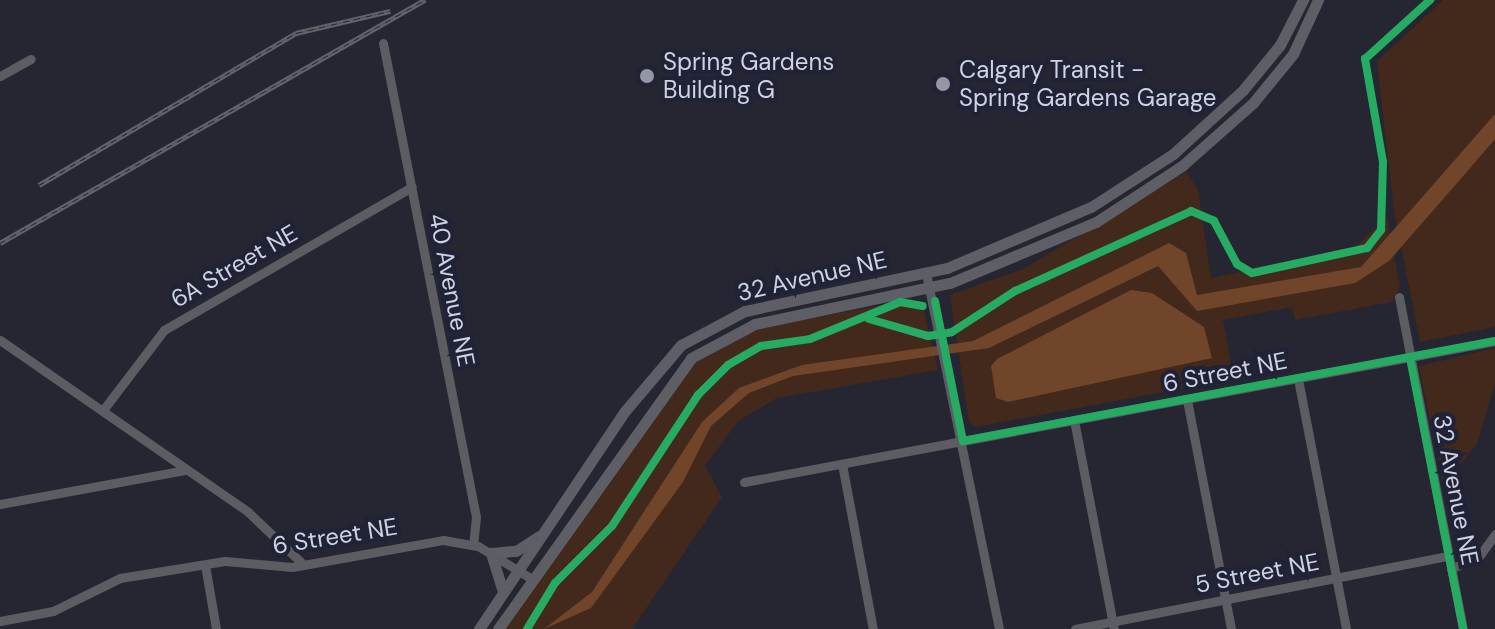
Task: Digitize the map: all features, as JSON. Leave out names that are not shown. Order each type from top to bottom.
[{"type":"main road","name":"32 Avenue NE","points":[[479,629],[661,362],[681,345],[745,311],[926,273],[1058,225],[1173,154],[1269,62],[1303,0]]},
{"type":"main road","name":"32 Avenue NE","points":[[498,629],[691,358],[755,324],[931,288],[1063,241],[1183,165],[1282,70],[1318,0]]},
{"type":"main road","points":[[503,594],[491,553],[516,551],[545,530]]},
{"type":"street","name":"40 Avenue NE","points":[[383,43],[476,517],[473,545]]},
{"type":"street","points":[[0,76],[31,59]]},
{"type":"street","name":"6A Street NE","points":[[103,410],[164,330],[412,187]]},
{"type":"street","points":[[926,273],[939,317],[999,629]]},
{"type":"street","name":"32 Avenue NE","points":[[1399,297],[1463,629]]},
{"type":"street","points":[[0,340],[248,512],[304,565]]},
{"type":"street","name":"6 Street NE","points":[[744,482],[1495,341]]},
{"type":"street","points":[[1298,379],[1346,629]]},
{"type":"street","points":[[1187,400],[1231,629]]},
{"type":"street","points":[[1074,420],[1113,625]]},
{"type":"street","points":[[842,464],[873,629]]},
{"type":"street","points":[[0,504],[186,470]]},
{"type":"street","points":[[1451,569],[1480,555],[1495,534]]},
{"type":"street","name":"6 Street NE","points":[[0,621],[53,611],[120,578],[205,565],[304,565],[430,541],[473,545],[532,579]]},
{"type":"street","name":"5 Street NE","points":[[1075,629],[1113,625],[1448,556]]},
{"type":"street","points":[[205,565],[216,629]]},
{"type":"shaded area","points":[[1443,0],[1495,0],[1495,327],[1420,342],[1394,211],[1377,61]]},
{"type":"shaded area","points":[[1495,114],[1495,139],[1389,261],[1355,283],[1197,311],[1158,266],[989,348],[793,376],[749,393],[711,426],[683,482],[591,608],[544,629],[592,592],[702,422],[739,388],[802,365],[973,341],[1169,243],[1186,253],[1197,295],[1361,267]]},
{"type":"shaded area","points":[[1186,172],[1198,190],[1211,278],[1352,250],[1387,217],[1400,287],[1392,302],[1295,320],[1292,307],[1223,320],[1234,379],[976,427],[969,422],[950,295],[1023,269]]},
{"type":"shaded area","points":[[1131,290],[1152,293],[1204,327],[1212,358],[1008,402],[996,398],[991,366],[997,359]]},
{"type":"shaded area","points":[[888,304],[923,307],[938,370],[777,398],[738,421],[705,466],[722,497],[632,629],[504,629],[692,365],[759,328]]},
{"type":"shaded area","points":[[1495,348],[1495,384],[1477,444],[1443,485],[1419,366]]},
{"type":"railway","points":[[0,243],[425,0]]},
{"type":"railway","points":[[39,185],[296,33],[390,11]]},
{"type":"cycle path","points":[[869,319],[928,336],[952,332],[1015,291],[1191,211],[1214,221],[1237,264],[1252,273],[1367,248],[1381,230],[1383,162],[1365,59],[1430,0]]},
{"type":"cycle path","points":[[935,301],[963,441],[1495,341]]},
{"type":"cycle path","points":[[527,629],[555,583],[612,526],[698,395],[728,365],[761,346],[810,339],[900,302],[923,306]]},
{"type":"cycle path","points":[[1410,358],[1463,629]]},
{"type":"place","name":"Spring Gardens Building G","points":[[647,76]]},
{"type":"place","name":"Calgary Transit - Spring Gardens Garage","points":[[943,84]]}]
